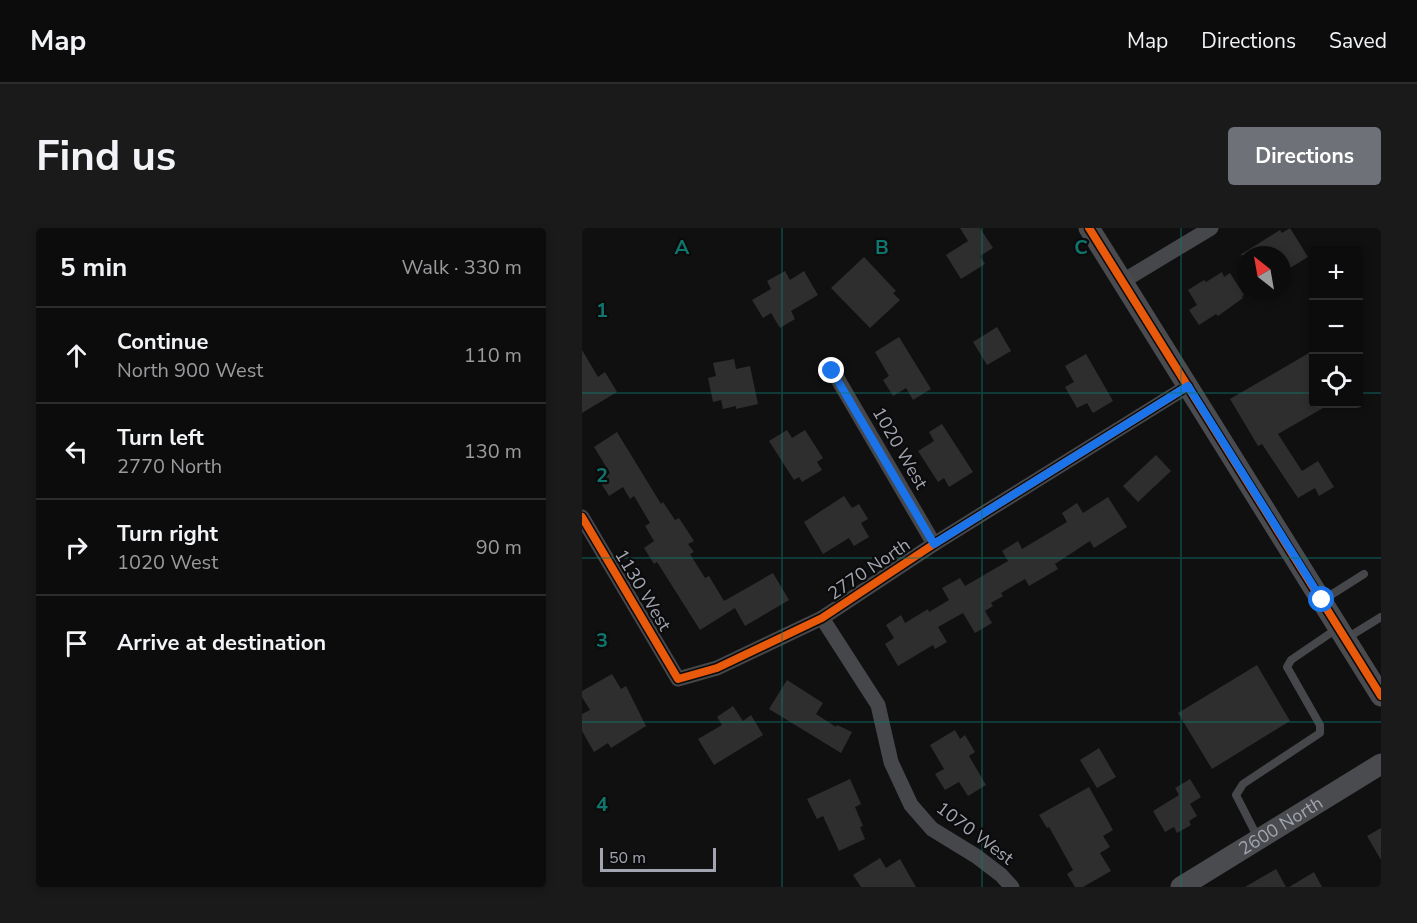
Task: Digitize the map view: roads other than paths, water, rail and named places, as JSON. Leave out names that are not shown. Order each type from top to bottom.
[{"type":"street","points":[[1089,228],[1342,634],[1378,684]]},
{"type":"street","points":[[1123,281],[1211,228]]},
{"type":"street","name":"1020 West","points":[[832,371],[934,544]]},
{"type":"street","name":"2770 North","points":[[678,679],[717,668],[822,618],[934,544],[1188,386]]},
{"type":"street","name":"1130 West","points":[[582,517],[678,679]]},
{"type":"street","name":"1070 West","points":[[822,618],[878,705],[891,762],[911,805],[932,830],[976,856],[1012,887]]},
{"type":"street","name":"2600 North","points":[[1181,887],[1381,764]]},
{"type":"lane","points":[[1322,600],[1365,574]]},
{"type":"lane","points":[[1259,839],[1236,795],[1243,784],[1320,733],[1320,725],[1287,667],[1290,660],[1381,617]]}]
